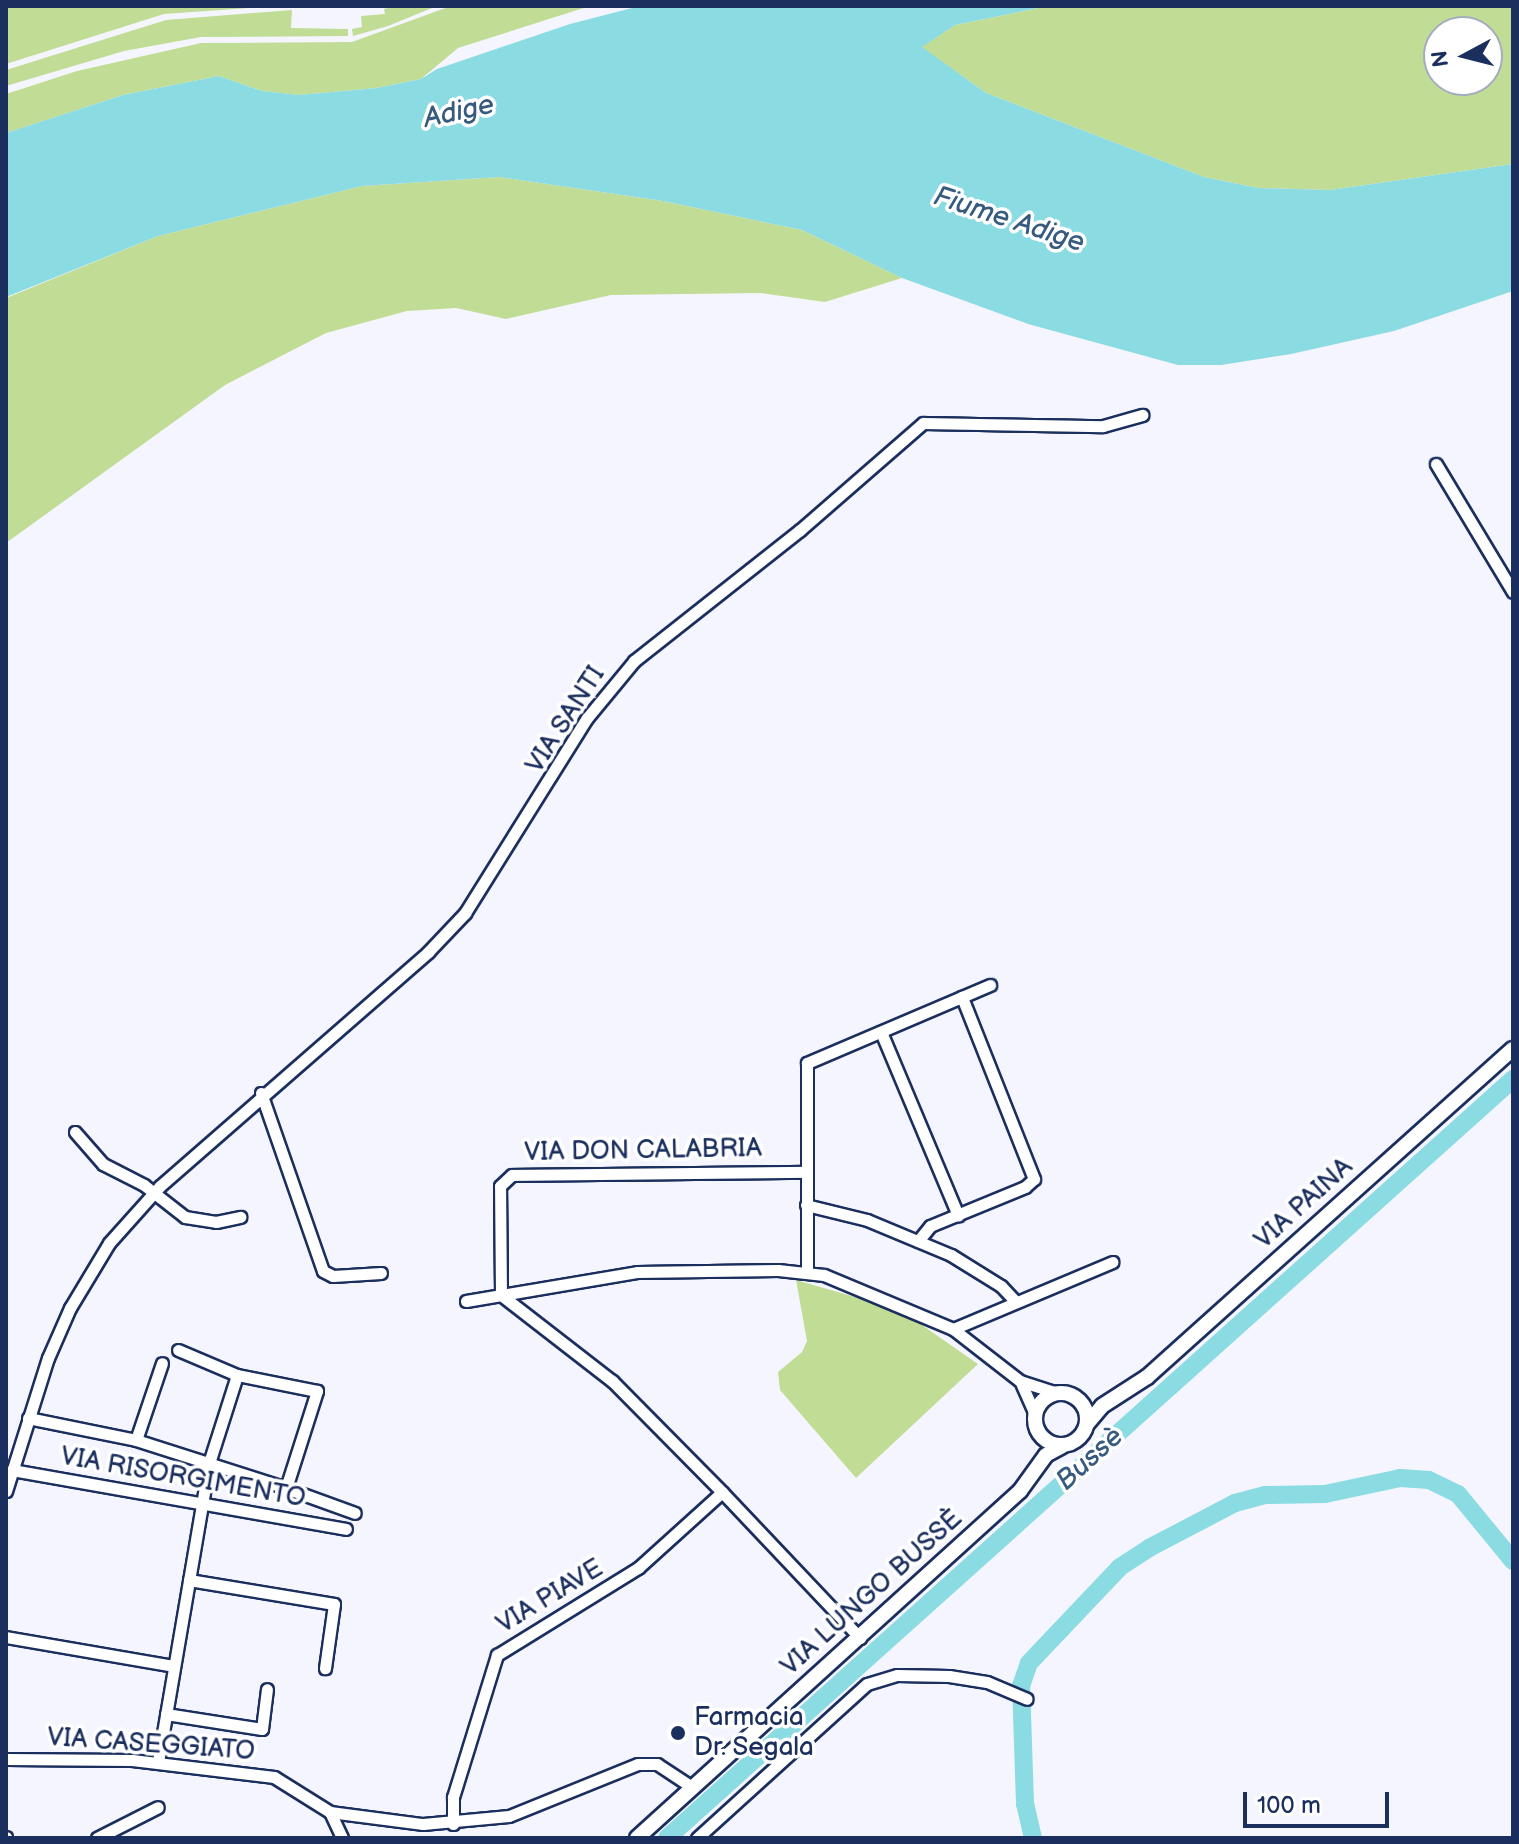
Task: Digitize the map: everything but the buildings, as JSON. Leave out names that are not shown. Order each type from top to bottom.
[{"type":"main road","name":"VIA PAINA","points":[[1087,1424],[1097,1410],[1147,1377],[1513,1049]]},
{"type":"main road","name":"VIA PAINA","points":[[1080,1401],[1125,1391]]},
{"type":"main road","points":[[1030,1477],[1039,1434],[1035,1414],[1043,1401],[1057,1393],[1080,1401],[1087,1424],[1078,1439],[1062,1446],[1039,1434]]},
{"type":"main road","name":"VIA LUNGO BUSSÈ","points":[[637,1838],[860,1638],[1030,1477],[1046,1455],[1062,1446]]},
{"type":"street","name":"VIA SANTI","points":[[6,1491],[48,1358],[70,1308],[109,1243],[154,1193],[261,1093],[428,952],[465,913],[587,718],[625,670],[800,530],[908,432],[934,422],[1118,425],[1142,415]]},
{"type":"street","points":[[1436,464],[1513,592]]},
{"type":"street","points":[[807,1273],[807,1063],[990,985]]},
{"type":"street","points":[[918,1241],[930,1226],[1025,1187],[1035,1172],[962,997]]},
{"type":"street","points":[[881,1032],[958,1215]]},
{"type":"street","points":[[261,1093],[323,1271],[333,1276],[381,1273]]},
{"type":"street","points":[[75,1132],[103,1164],[154,1193],[176,1212],[199,1222],[240,1217]]},
{"type":"street","name":"VIA DON CALABRIA","points":[[501,1295],[500,1186],[512,1175],[806,1172]]},
{"type":"street","points":[[806,1205],[867,1220],[918,1241],[993,1280],[1016,1302]]},
{"type":"street","points":[[953,1329],[1112,1262]]},
{"type":"street","points":[[466,1301],[637,1272],[807,1273],[893,1300],[953,1329],[1020,1381],[1057,1393]]},
{"type":"street","points":[[501,1295],[612,1381],[860,1638]]},
{"type":"street","points":[[178,1350],[237,1375],[314,1389],[316,1394],[286,1488]]},
{"type":"street","points":[[136,1440],[162,1363]]},
{"type":"street","points":[[158,1762],[209,1463],[237,1375]]},
{"type":"street","points":[[1020,1381],[1035,1414]]},
{"type":"street","points":[[28,1418],[136,1440],[355,1513]]},
{"type":"street","name":"VIA RISORGIMENTO","points":[[12,1470],[346,1529]]},
{"type":"street","name":"VIA PIAVE","points":[[453,1824],[453,1797],[497,1655],[638,1568],[722,1492]]},
{"type":"street","points":[[189,1580],[334,1604],[325,1668]]},
{"type":"street","points":[[6,1637],[174,1666]]},
{"type":"street","points":[[697,1838],[867,1684],[897,1675],[949,1676],[1027,1699]]},
{"type":"street","points":[[166,1714],[262,1729],[267,1689]]},
{"type":"street","name":"VIA CASEGGIATO","points":[[6,1761],[25,1758],[158,1762],[274,1777],[330,1812]]},
{"type":"street","points":[[330,1812],[453,1824],[509,1816],[638,1764],[657,1764],[692,1787]]},
{"type":"street","points":[[97,1838],[158,1807]]},
{"type":"street","points":[[330,1812],[342,1838]]},
{"type":"green space","points":[[6,6],[276,6],[164,14],[6,64]]},
{"type":"green space","points":[[397,6],[437,6],[353,36],[352,29],[362,27],[361,16],[385,14],[384,9]]},
{"type":"green space","points":[[451,6],[590,6],[458,48],[421,79],[377,88],[299,95],[262,91],[219,76],[123,95],[6,133],[6,94],[77,71],[201,43],[352,42]]},
{"type":"green space","points":[[1048,6],[1513,6],[1513,164],[1330,190],[1258,188],[1204,177],[986,93],[921,47],[955,25]]},
{"type":"green space","points":[[292,10],[291,28],[348,29],[348,36],[201,37],[124,51],[6,86],[6,70],[166,20]]},
{"type":"green space","points":[[499,177],[663,201],[802,230],[902,278],[825,302],[760,293],[611,295],[506,319],[456,308],[407,311],[326,333],[225,385],[6,543],[6,298],[158,236],[362,186]]},
{"type":"green space","points":[[796,1280],[876,1303],[919,1323],[978,1364],[856,1478],[780,1390],[778,1372],[802,1352],[807,1341]]},
{"type":"water","points":[[640,6],[1048,6],[955,25],[922,47],[986,93],[1204,177],[1258,188],[1330,190],[1513,164],[1513,291],[1394,331],[1291,354],[1221,365],[1178,365],[1028,324],[902,278],[802,230],[663,201],[499,177],[362,186],[158,236],[6,297],[6,133],[123,95],[219,76],[262,91],[299,95],[377,88],[421,79],[437,69],[570,24]]},
{"type":"waterway","name":"Bussè","points":[[667,1838],[1513,1079]]},
{"type":"waterway","points":[[1033,1838],[1025,1804],[1021,1686],[1029,1663],[1120,1567],[1149,1548],[1235,1503],[1265,1495],[1325,1494],[1400,1478],[1429,1480],[1458,1494],[1513,1561]]},
{"type":"place","name":"Farmacia Dr. Segala","points":[[678,1733]]},
{"type":"water label","name":"Adige","points":[[459,112]]},
{"type":"water label","name":"Fiume Adige","points":[[1009,220]]}]
